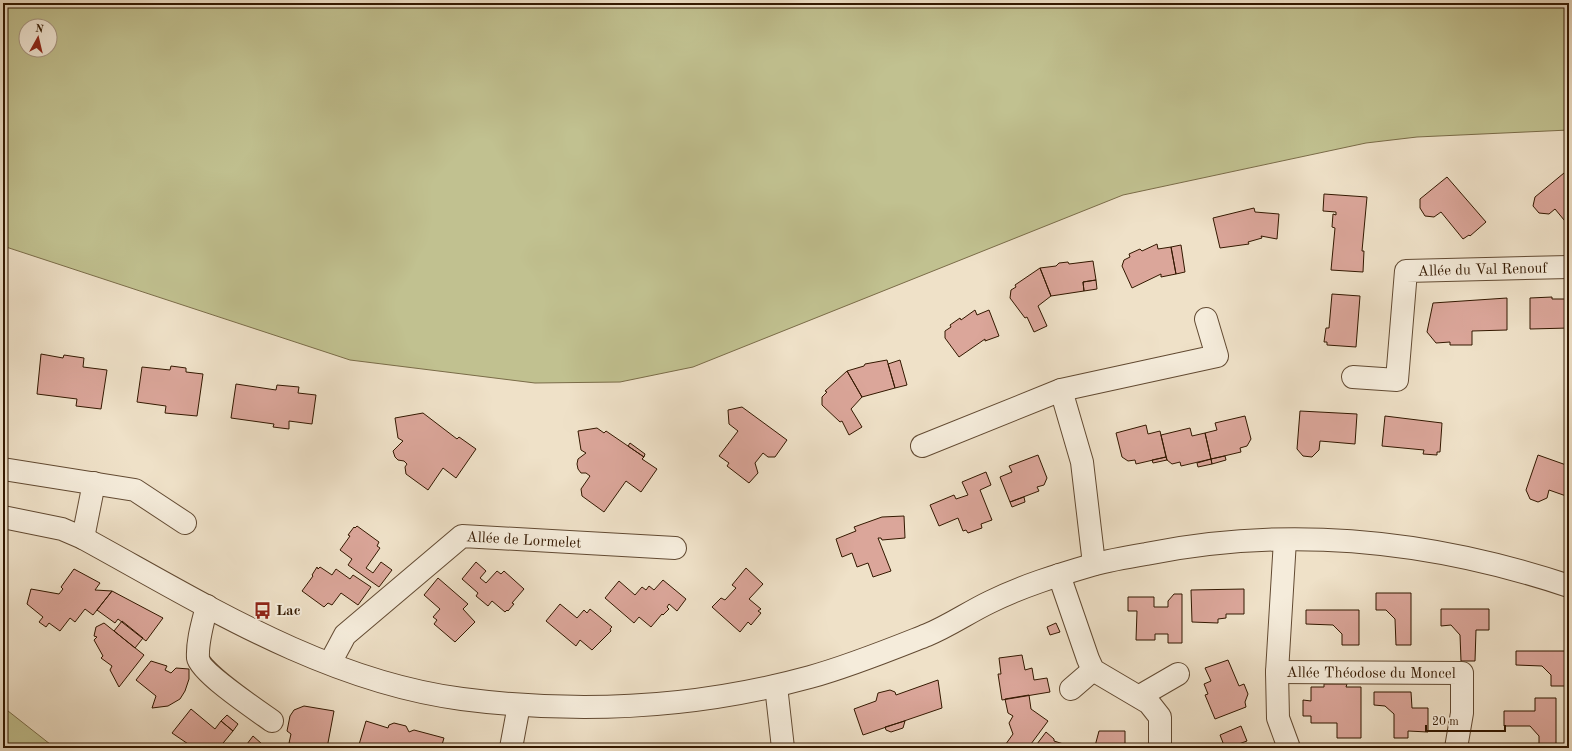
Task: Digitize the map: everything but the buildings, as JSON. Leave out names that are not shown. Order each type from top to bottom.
[{"type":"street","name":"Allée du Val Renouf","points":[[1353,377],[1397,380],[1406,271],[1569,267]]},
{"type":"street","points":[[922,446],[1061,390],[1217,356],[1206,319]]},
{"type":"street","points":[[1061,390],[1082,462],[1094,564]]},
{"type":"street","points":[[3,469],[135,490],[185,523]]},
{"type":"street","points":[[83,538],[94,483]]},
{"type":"street","points":[[3,517],[62,529],[83,538],[207,606],[273,640],[368,677],[419,691],[459,699],[584,708],[650,705],[715,697],[776,686],[814,676],[852,664],[932,633],[993,600],[1059,576],[1094,564],[1190,545],[1284,540],[1347,540],[1407,546],[1475,559],[1569,586]]},
{"type":"street","name":"Allée de Lormelet","points":[[330,663],[345,635],[462,536],[676,548]]},
{"type":"street","name":"Allée Théodose du Moncel","points":[[1284,540],[1277,672],[1278,718],[1289,748]]},
{"type":"street","points":[[1059,576],[1093,670],[1140,696],[1149,703],[1160,717],[1160,748]]},
{"type":"street","points":[[207,606],[201,628],[198,659],[208,673],[272,721]]},
{"type":"street","points":[[1071,689],[1093,670]]},
{"type":"street","name":"Allée Théodose du Moncel","points":[[1277,672],[1462,673],[1462,713],[1456,748]]},
{"type":"street","points":[[1140,696],[1178,674]]},
{"type":"street","points":[[776,686],[783,748]]},
{"type":"street","points":[[511,748],[519,704]]},
{"type":"green space","points":[[3,3],[1569,3],[1569,130],[1417,137],[1366,143],[1123,195],[693,367],[620,382],[535,383],[350,360],[3,246]]},
{"type":"green space","points":[[3,707],[55,748],[3,748]]},
{"type":"place","name":"Lac","points":[[263,610]]}]
